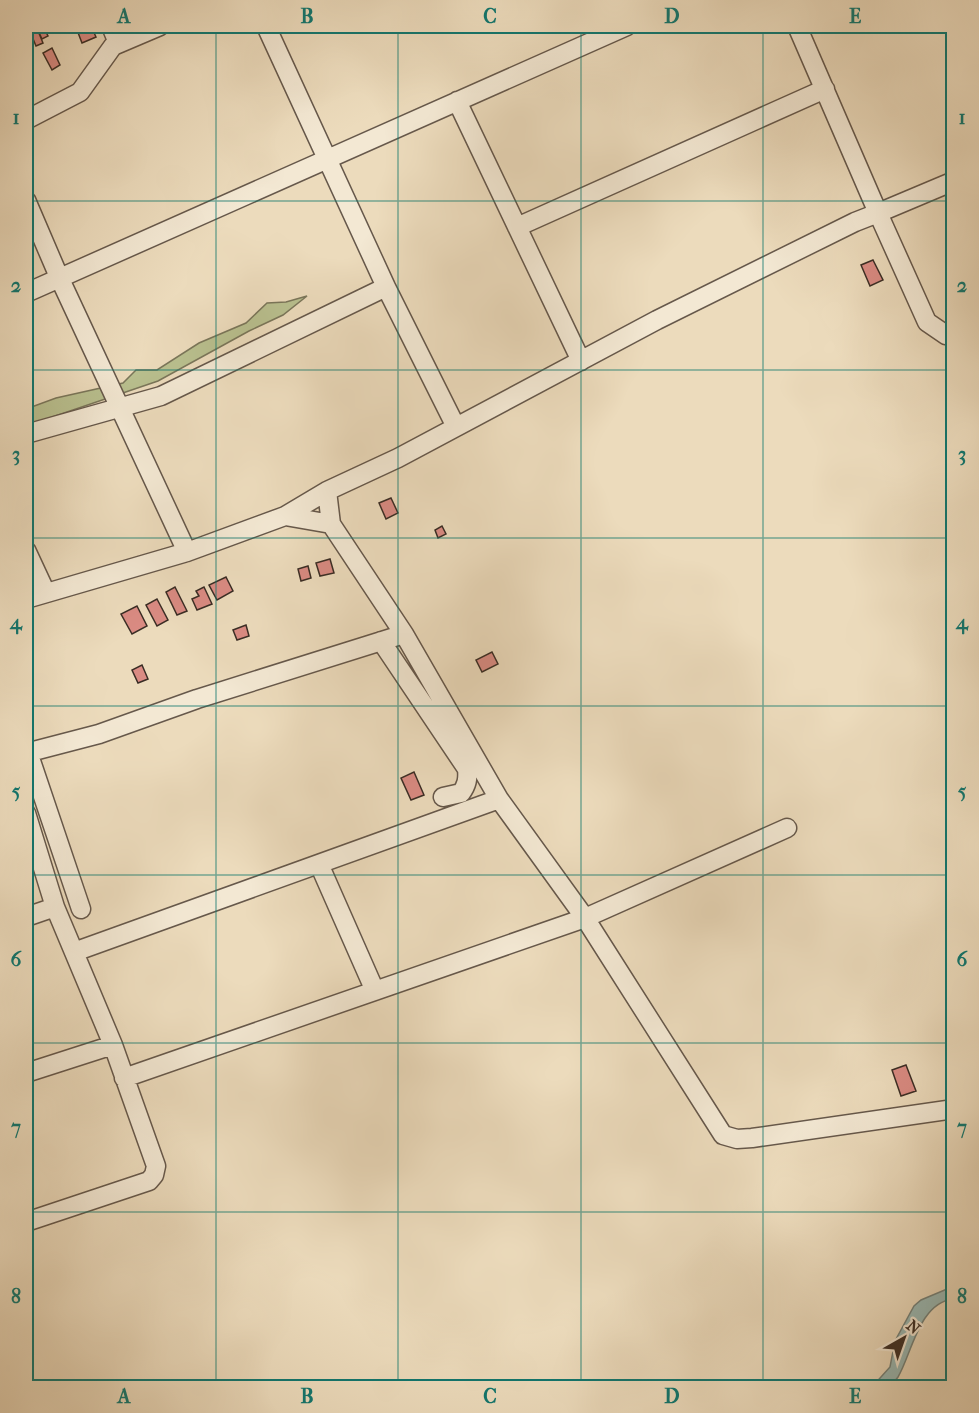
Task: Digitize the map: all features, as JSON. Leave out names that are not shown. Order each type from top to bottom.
[{"type":"street","points":[[111,26],[118,43]]},
{"type":"street","points":[[26,120],[80,92],[113,46],[160,26]]},
{"type":"street","points":[[266,26],[386,287],[456,427]]},
{"type":"street","points":[[26,292],[457,101],[587,34],[627,26]]},
{"type":"street","points":[[797,26],[927,322],[946,335],[954,336]]},
{"type":"street","points":[[517,227],[825,88]]},
{"type":"street","points":[[457,101],[581,361]]},
{"type":"street","points":[[26,599],[187,552],[285,516],[327,491],[399,458],[581,361],[844,227],[954,181]]},
{"type":"street","points":[[26,200],[59,277],[187,552]]},
{"type":"street","points":[[26,434],[161,396],[386,287]]},
{"type":"street","points":[[327,491],[331,524],[404,634],[499,798],[585,918],[723,1135],[737,1139],[752,1138],[954,1109]]},
{"type":"street","points":[[285,516],[331,524]]},
{"type":"street","points":[[26,550],[46,593]]},
{"type":"street","points":[[81,909],[27,753],[99,734],[197,699],[404,634]]},
{"type":"street","points":[[381,641],[467,769],[466,786],[461,793],[443,797]]},
{"type":"street","points":[[74,952],[499,798]]},
{"type":"street","points":[[26,813],[55,907],[113,1045],[156,1166],[154,1175],[149,1181],[26,1222]]},
{"type":"street","points":[[124,1078],[585,918],[787,828]]},
{"type":"street","points":[[319,864],[375,991]]},
{"type":"street","points":[[26,917],[55,907]]},
{"type":"street","points":[[26,1073],[113,1045]]},
{"type":"green space","points":[[307,296],[283,315],[158,381],[26,426],[26,409],[56,398],[123,383],[136,370],[157,370],[199,343],[246,323],[267,303],[286,302]]},
{"type":"water","points":[[947,1289],[953,1289],[953,1299],[941,1303],[924,1319],[897,1378],[889,1387],[872,1387],[890,1367],[895,1341],[914,1306],[921,1300]]},
{"type":"building","points":[[36,26],[43,43],[36,46],[29,29]]},
{"type":"building","points":[[36,26],[43,26],[48,36],[42,39]]},
{"type":"building","points":[[89,26],[96,37],[82,43],[77,30]]},
{"type":"building","points":[[52,48],[60,65],[52,70],[43,53]]},
{"type":"building","points":[[873,260],[883,280],[870,286],[861,265]]},
{"type":"building","points":[[391,498],[398,513],[386,519],[379,503]]},
{"type":"building","points":[[442,526],[446,534],[438,538],[435,530]]},
{"type":"building","points":[[330,559],[334,573],[320,576],[316,563]]},
{"type":"building","points":[[308,566],[311,578],[301,581],[298,569]]},
{"type":"building","points":[[226,577],[233,591],[217,600],[209,585]]},
{"type":"building","points":[[175,587],[187,611],[177,615],[166,592]]},
{"type":"building","points":[[204,587],[212,604],[197,610],[192,599],[199,596],[196,591]]},
{"type":"building","points":[[157,599],[168,620],[157,626],[146,605]]},
{"type":"building","points":[[137,606],[147,626],[132,634],[121,614]]},
{"type":"building","points":[[246,625],[249,636],[237,640],[233,630]]},
{"type":"building","points":[[492,652],[498,664],[482,672],[476,660]]},
{"type":"building","points":[[142,665],[148,679],[138,683],[132,670]]},
{"type":"building","points":[[414,772],[424,795],[411,800],[401,778]]},
{"type":"building","points":[[906,1065],[916,1091],[901,1096],[892,1070]]}]
